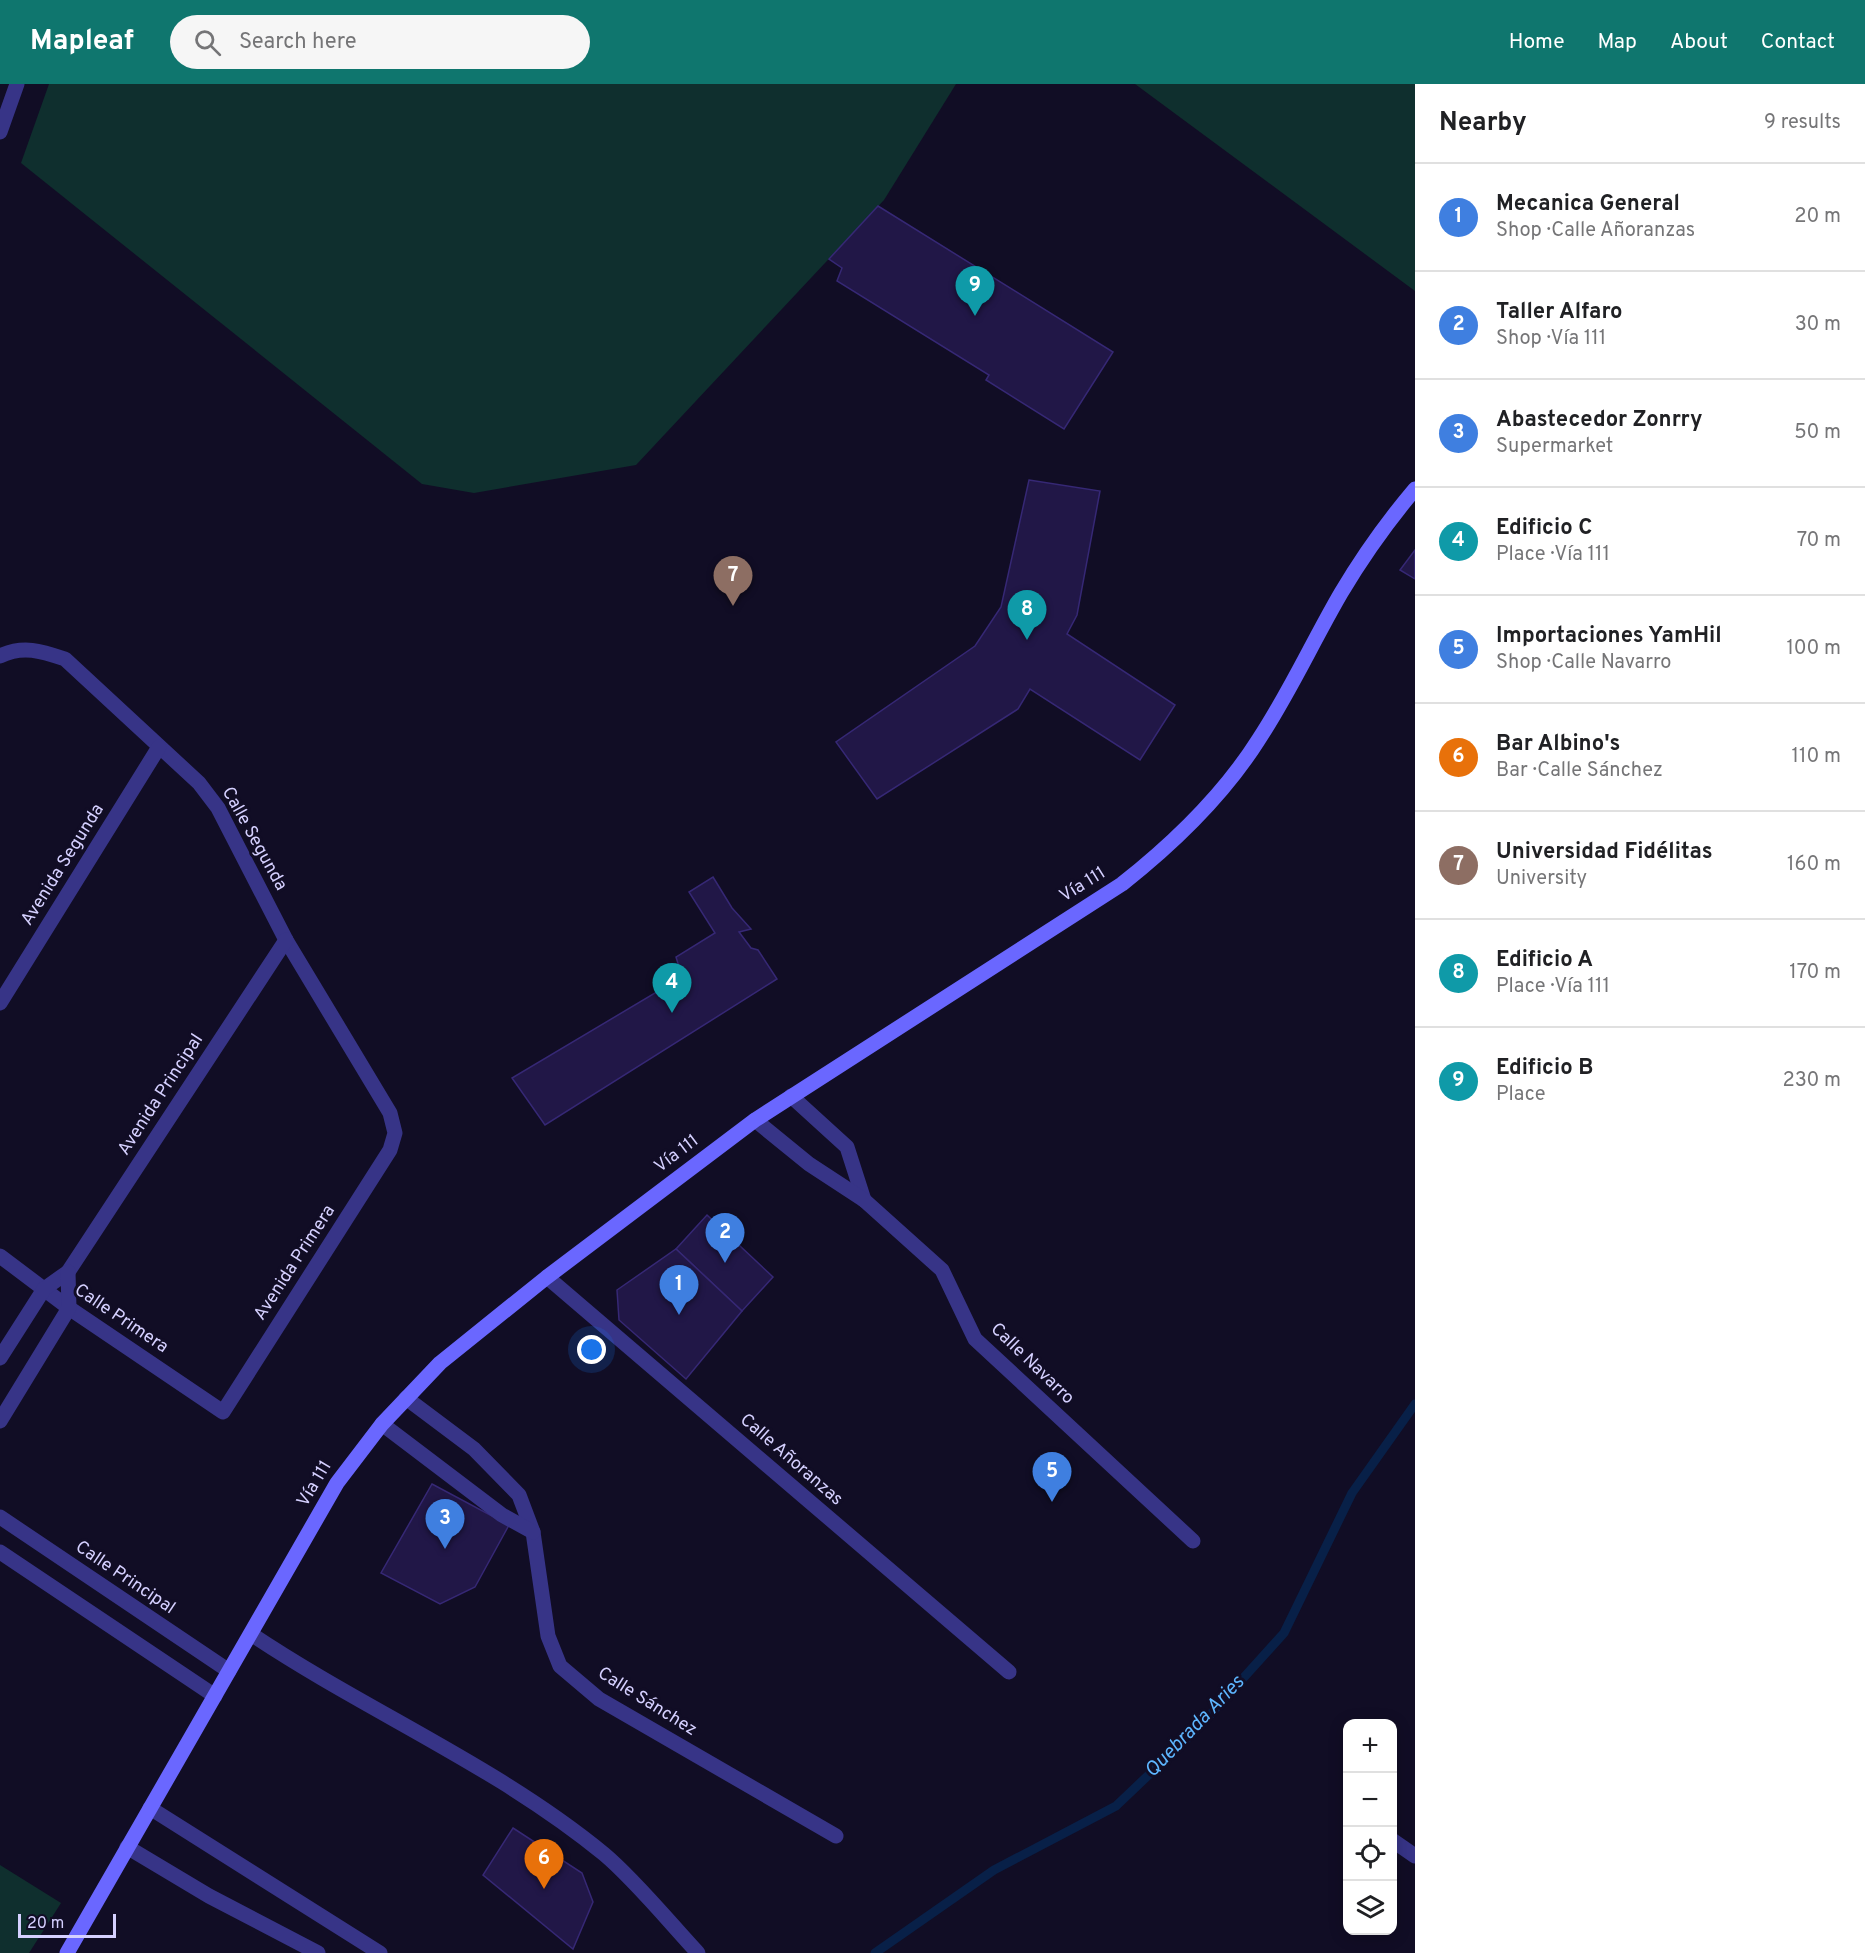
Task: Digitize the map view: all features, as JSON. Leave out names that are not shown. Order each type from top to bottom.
[{"type":"main road","name":"Vía 111","points":[[68,1953],[337,1483],[382,1424],[440,1363],[547,1277],[755,1120],[1122,884],[1166,847],[1207,807],[1259,741],[1342,592],[1391,519],[1415,489]]},
{"type":"street","points":[[0,132],[17,84]]},
{"type":"street","name":"Calle Segunda","points":[[0,656],[13,650],[36,649],[65,659],[199,783],[218,808],[286,940],[390,1113],[395,1133]]},
{"type":"street","name":"Avenida Segunda","points":[[0,1003],[159,747]]},
{"type":"street","name":"Avenida Principal","points":[[0,1358],[44,1289],[68,1272],[286,940]]},
{"type":"street","points":[[791,1096],[847,1147],[864,1200]]},
{"type":"street","name":"Calle Navarro","points":[[755,1120],[809,1164],[864,1200],[942,1270],[975,1339],[1193,1541]]},
{"type":"street","name":"Avenida Primera","points":[[223,1412],[390,1150],[395,1133]]},
{"type":"street","name":"Calle Primera","points":[[0,1256],[69,1308],[223,1412]]},
{"type":"street","points":[[0,1421],[69,1308],[68,1272]]},
{"type":"street","name":"Calle Añoranzas","points":[[547,1277],[1009,1672]]},
{"type":"street","name":"Calle Sánchez","points":[[406,1398],[474,1449],[519,1495],[533,1532],[548,1636],[560,1666],[599,1700],[836,1836]]},
{"type":"street","points":[[382,1424],[502,1515],[533,1532]]},
{"type":"street","name":"Calle Principal","points":[[0,1517],[229,1671]]},
{"type":"street","points":[[0,1552],[215,1696]]},
{"type":"street","points":[[251,1634],[289,1659],[531,1802],[605,1855],[698,1953]]},
{"type":"street","points":[[150,1808],[380,1953]]},
{"type":"street","points":[[1397,1843],[1415,1856]]},
{"type":"street","points":[[127,1847],[209,1896],[318,1953]]},
{"type":"green space","points":[[49,84],[956,84],[884,200],[636,465],[474,493],[422,484],[21,163]]},
{"type":"green space","points":[[1135,84],[1415,84],[1415,291]]},
{"type":"green space","points":[[0,1865],[61,1903],[29,1953],[0,1953]]},
{"type":"building","points":[[878,206],[1113,352],[1064,429],[986,380],[989,375],[837,281],[842,268],[829,259]]},
{"type":"building","points":[[1029,480],[1100,491],[1077,615],[1067,634],[1175,705],[1140,760],[1030,689],[1018,709],[877,799],[836,742],[975,646],[1001,607]]},
{"type":"building","points":[[1415,550],[1415,579],[1400,570]]},
{"type":"building","points":[[713,877],[732,908],[751,929],[739,932],[751,948],[758,950],[777,979],[545,1125],[512,1078],[687,974],[680,970],[676,957],[715,933],[689,892]]},
{"type":"building","points":[[707,1215],[773,1277],[742,1311],[676,1249]]},
{"type":"building","points":[[676,1249],[742,1311],[686,1379],[619,1320],[617,1290]]},
{"type":"building","points":[[432,1484],[509,1525],[475,1587],[440,1604],[381,1573]]},
{"type":"building","points":[[513,1828],[582,1873],[593,1902],[573,1949],[483,1875]]},
{"type":"waterway","name":"Quebrada Aries","points":[[875,1953],[994,1870],[1116,1806],[1200,1726],[1284,1633],[1352,1493],[1415,1404]]},
{"type":"place","name":"Edificio B","points":[[975,316]]},
{"type":"place","name":"Universidad Fidélitas","points":[[733,606]]},
{"type":"place","name":"Edificio A","points":[[1027,640]]},
{"type":"place","name":"Edificio C","points":[[672,1013]]},
{"type":"place","name":"Taller Alfaro","points":[[725,1263]]},
{"type":"place","name":"Mecanica General","points":[[679,1315]]},
{"type":"place","name":"Importaciones YamHil","points":[[1052,1502]]},
{"type":"place","name":"Abastecedor Zonrry","points":[[445,1549]]},
{"type":"place","name":"Bar Albino's","points":[[544,1889]]}]
